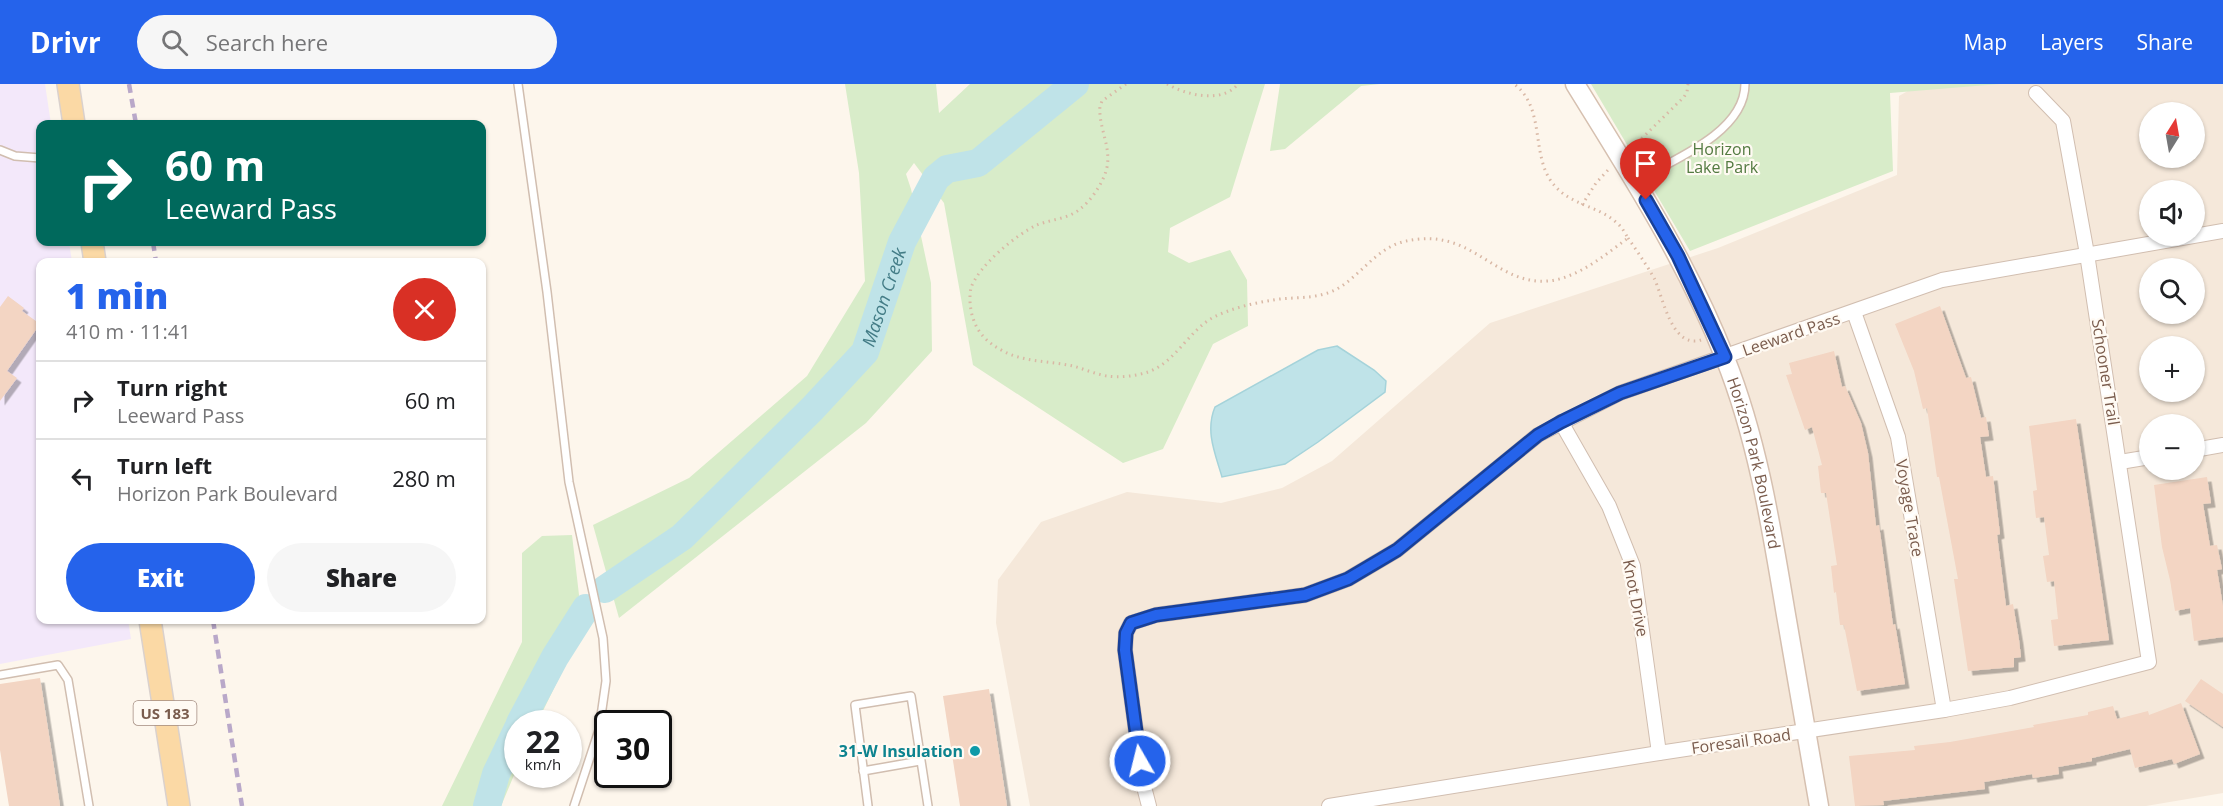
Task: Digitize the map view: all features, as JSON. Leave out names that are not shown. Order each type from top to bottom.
[{"type":"main road","points":[[68,84],[73,120]]},
{"type":"main road","name":"US 183","points":[[151,624],[179,806]]},
{"type":"street","name":"Horizon Park Boulevard","points":[[1575,84],[1678,256],[1725,357],[1747,423],[1764,491],[1819,806]]},
{"type":"street","name":"Schooner Trail","points":[[2036,93],[2063,121],[2087,254],[2149,662]]},
{"type":"street","name":"Leeward Pass","points":[[1149,806],[1143,783],[1125,650],[1126,633],[1131,623],[1156,615],[1305,595],[1348,579],[1397,550],[1538,435],[1620,393],[1942,280],[2223,231]]},
{"type":"street","name":"Voyage Trace","points":[[1854,312],[1898,437],[1944,710]]},
{"type":"street","name":"Knot Drive","points":[[1561,422],[1609,506],[1633,566],[1659,753]]},
{"type":"street","points":[[2205,448],[2223,445]]},
{"type":"street","points":[[2120,462],[2139,459]]},
{"type":"street","name":"Foresail Road","points":[[1329,806],[1944,710],[2010,698],[2149,662]]},
{"type":"lane","points":[[518,84],[547,292],[569,482],[604,648],[606,681],[599,730],[574,806]]},
{"type":"lane","points":[[1635,181],[1713,137],[1736,115],[1745,93],[1745,84]]},
{"type":"lane","points":[[0,150],[15,156],[36,158]]},
{"type":"lane","points":[[0,675],[58,665],[68,680],[89,806]]},
{"type":"lane","points":[[868,806],[855,705],[911,696],[928,806]]},
{"type":"lane","points":[[863,771],[920,761]]},
{"type":"path","points":[[1126,84],[1102,101],[1100,106],[1108,162],[1106,172],[1089,201],[1081,209],[1068,216],[1026,231],[994,257],[973,284],[971,306],[977,330],[986,340],[1004,352],[1074,366],[1109,376],[1133,376],[1156,368],[1212,318],[1246,306],[1274,300],[1325,294],[1343,285],[1377,254],[1393,245],[1407,241],[1442,239],[1460,244],[1512,275],[1544,281],[1580,270],[1628,238]]},
{"type":"path","points":[[1167,84],[1179,91],[1202,96],[1232,90],[1238,84]]},
{"type":"path","points":[[1514,84],[1524,93],[1531,105],[1543,165],[1549,177],[1561,192],[1618,223],[1653,277],[1672,325],[1681,336],[1688,340],[1699,340]]},
{"type":"path","points":[[1627,152],[1684,97],[1688,84]]},
{"type":"path","points":[[1582,205],[1596,183],[1611,166]]},
{"type":"shaded area","points":[[0,84],[45,84],[50,120],[36,120],[36,246],[70,246],[71,258],[36,258],[36,624],[129,624],[131,639],[0,664]]},
{"type":"shaded area","points":[[1920,84],[2223,84],[2223,793],[2146,806],[1030,806],[996,623],[998,580],[1041,522],[1127,492],[1221,503],[1282,488],[1332,461],[1490,323],[1718,248],[1897,175],[1899,96]]},
{"type":"green space","points":[[845,84],[936,84],[939,113],[970,84],[1265,84],[1230,197],[1170,228],[1168,252],[1189,263],[1230,250],[1247,280],[1248,326],[1213,344],[1163,449],[1123,463],[973,365],[944,203],[914,163],[906,174],[931,283],[932,351],[866,423],[619,618],[593,525],[689,478],[807,376],[865,281],[859,173]]},
{"type":"green space","points":[[1280,84],[1380,84],[1361,86],[1285,149],[1270,151]]},
{"type":"green space","name":"Horizon Lake Park","points":[[1591,84],[2000,84],[1890,93],[1893,171],[1690,251]]},
{"type":"green space","points":[[572,535],[583,629],[543,710],[504,710],[504,788],[509,788],[501,806],[442,806],[522,642],[522,553],[542,536]]},
{"type":"water","points":[[1337,346],[1374,370],[1386,381],[1385,392],[1285,464],[1222,477],[1211,433],[1215,407],[1318,350]]},
{"type":"building","points":[[8,296],[24,308],[22,311],[36,321],[36,330],[7,371],[17,378],[0,401],[0,307]]},
{"type":"building","points":[[1940,306],[1966,378],[1971,377],[1981,418],[1986,417],[1989,436],[1980,437],[1986,477],[1993,476],[2000,534],[1997,535],[2006,606],[2013,604],[2019,640],[2021,657],[2014,658],[2014,667],[1968,671],[1954,579],[1958,579],[1939,477],[1937,477],[1927,408],[1923,409],[1914,371],[1895,324]]},
{"type":"building","points":[[1834,351],[1842,387],[1845,386],[1861,423],[1868,453],[1876,526],[1879,525],[1893,625],[1895,624],[1905,684],[1857,691],[1844,625],[1840,625],[1836,592],[1834,593],[1831,566],[1837,565],[1826,493],[1821,493],[1818,466],[1822,465],[1812,427],[1805,430],[1786,375],[1792,374],[1789,363]]},
{"type":"building","points":[[2076,419],[2109,640],[2054,646],[2051,620],[2058,619],[2054,581],[2047,582],[2043,556],[2049,555],[2044,517],[2036,518],[2033,491],[2037,490],[2029,426]]},
{"type":"building","points":[[2207,477],[2211,503],[2203,504],[2210,546],[2217,545],[2222,569],[2217,570],[2223,606],[2223,637],[2194,641],[2190,608],[2175,611],[2162,547],[2154,485],[2205,480]]},
{"type":"building","points":[[40,678],[60,806],[9,806],[0,750],[0,684]]},
{"type":"building","points":[[2201,679],[2223,694],[2223,727],[2185,701]]},
{"type":"building","name":"31-W Insulation","points":[[989,689],[1007,806],[960,806],[943,696]]},
{"type":"building","points":[[2181,703],[2200,754],[2174,764],[2172,759],[2135,768],[2130,749],[2092,758],[2092,761],[2058,767],[2059,774],[2033,778],[2032,774],[1984,782],[1985,789],[1883,801],[1884,805],[1855,806],[1849,756],[1915,750],[1914,746],[2034,727],[2033,725],[2088,715],[2088,712],[2113,706],[2117,719],[2148,711],[2149,715]]},
{"type":"waterway","name":"Mason Creek","points":[[605,589],[682,537],[812,409],[865,352],[902,242],[936,178],[947,169],[978,163],[1075,84]]},
{"type":"waterway","name":"Mason Creek","points":[[527,710],[555,657],[586,608]]},
{"type":"waterway","name":"Mason Creek","points":[[487,806],[496,774],[504,757]]},
{"type":"railway","points":[[129,84],[135,120]]},
{"type":"railway","points":[[154,246],[155,258]]},
{"type":"railway","points":[[214,624],[242,806]]},
{"type":"place","name":"31-W Insulation","points":[[975,751]]},
{"type":"route","points":[[1140,761],[1125,650],[1126,633],[1131,623],[1156,615],[1305,595],[1348,579],[1397,550],[1538,435],[1620,393],[1725,357],[1678,256],[1646,200]]}]
